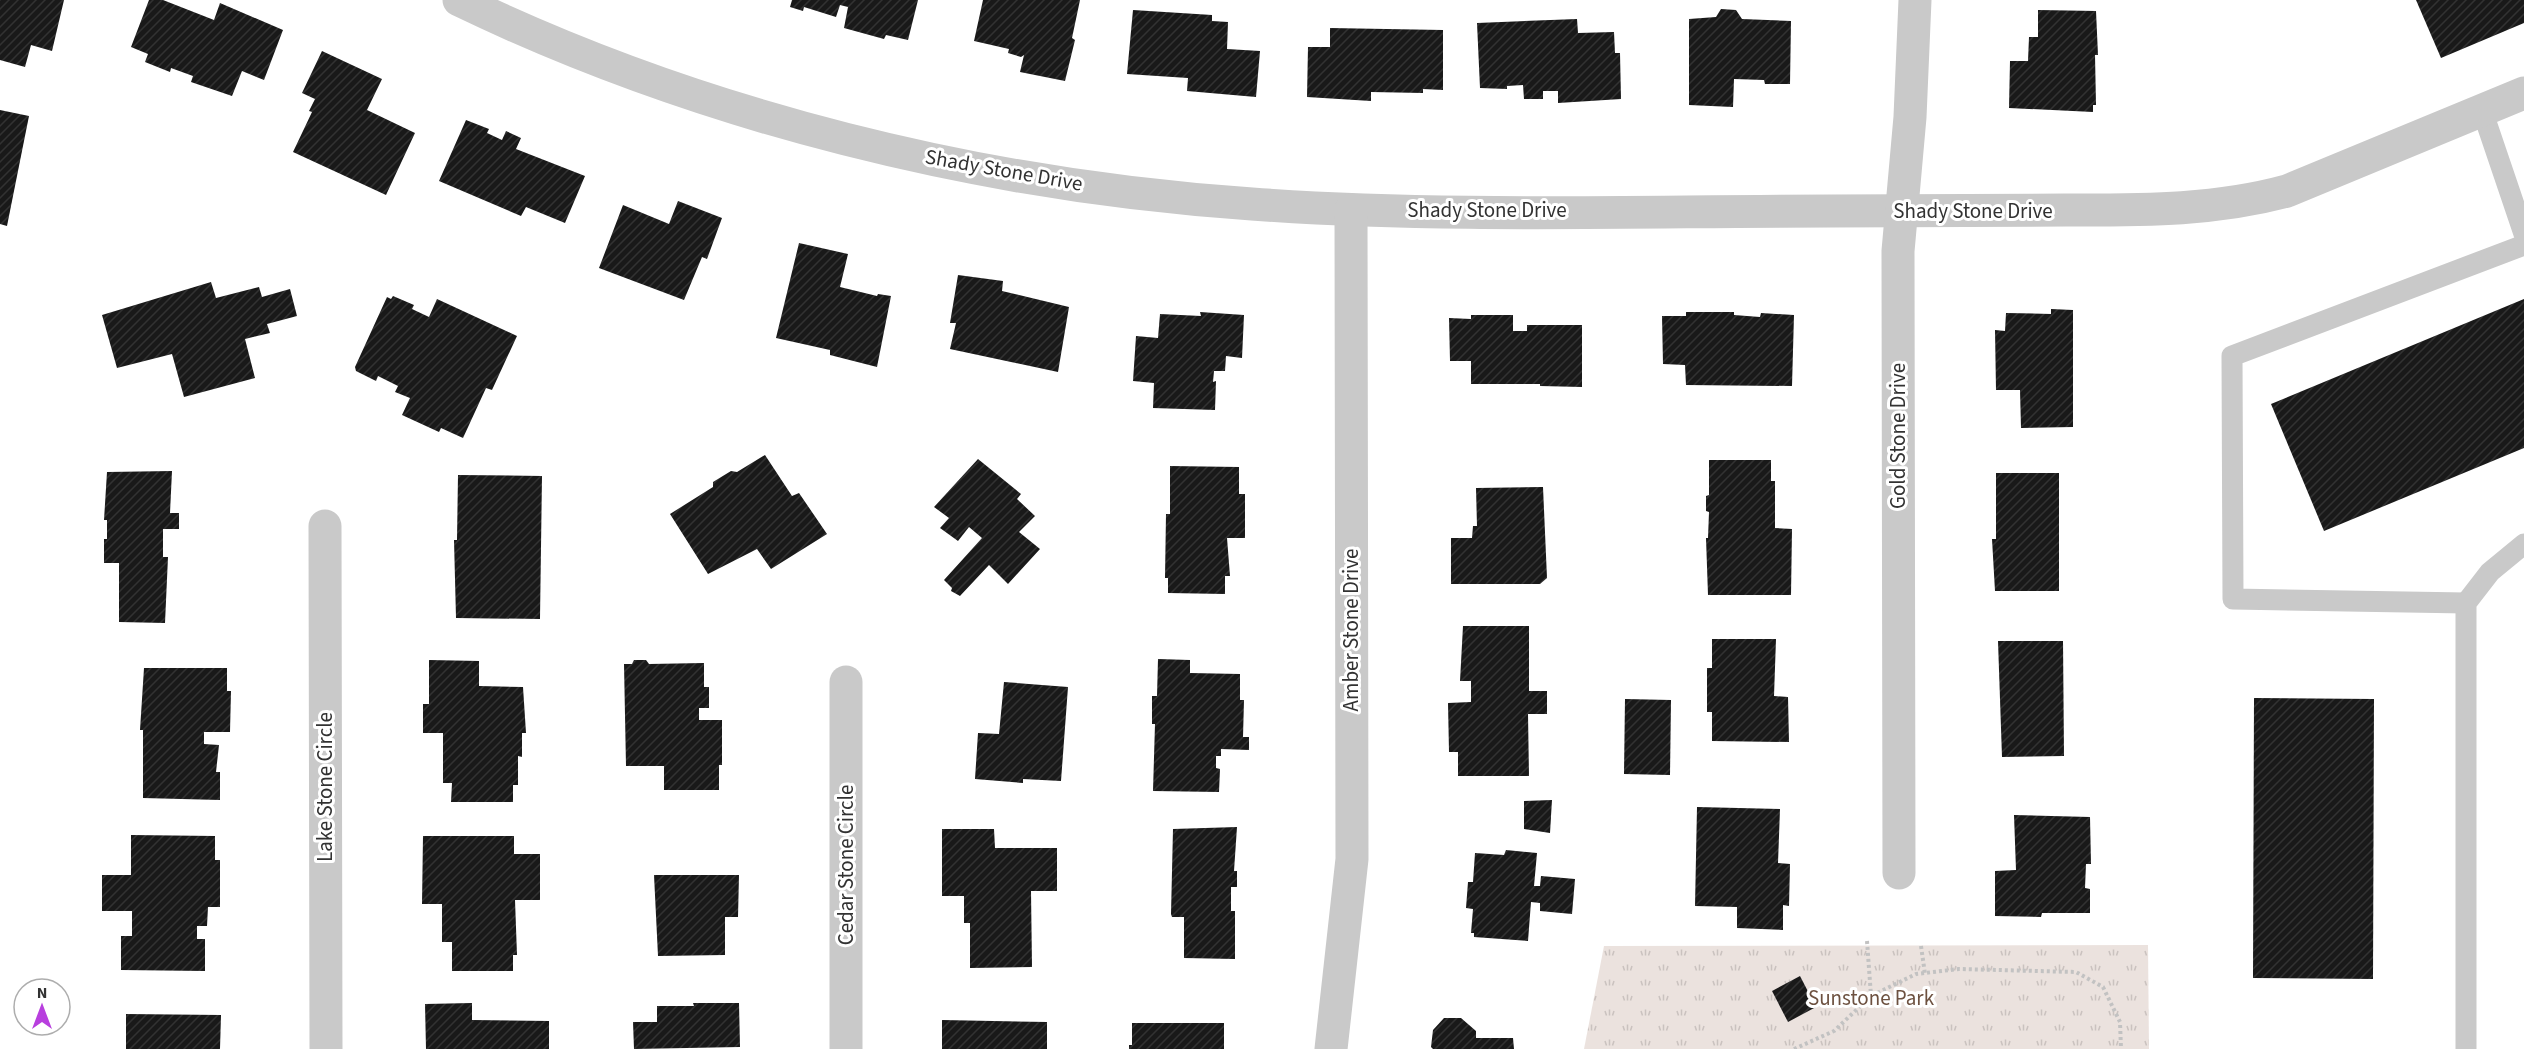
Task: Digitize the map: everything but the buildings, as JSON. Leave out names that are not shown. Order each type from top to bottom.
[{"type":"street","name":"Shady Stone Drive","points":[[459,0],[619,68],[793,124],[882,147],[1068,183],[1157,196],[1351,210],[1902,212],[2186,209],[2256,200],[2318,180],[2524,93]]},
{"type":"street","name":"Gold Stone Drive","points":[[1899,873],[1898,251],[1913,65],[1915,0]]},
{"type":"street","name":"Amber Stone Drive","points":[[1331,1049],[1352,859],[1351,210]]},
{"type":"street","name":"Lake Stone Circle","points":[[325,526],[326,1049]]},
{"type":"street","name":"Cedar Stone Circle","points":[[846,682],[846,1049]]},
{"type":"lane","points":[[2482,110],[2524,234]]},
{"type":"lane","points":[[2466,603],[2233,599],[2232,356],[2524,245]]},
{"type":"lane","points":[[2466,1049],[2466,603],[2490,572],[2524,545]]},
{"type":"path","points":[[1867,941],[1871,996]]},
{"type":"path","points":[[1921,946],[1924,974]]},
{"type":"path","points":[[1794,1049],[1834,1031],[1871,996],[1916,974],[1959,969],[2076,972],[2103,987],[2120,1022],[2121,1049]]},
{"type":"green space","name":"Sunstone Park","points":[[2148,945],[2149,1049],[1584,1049],[1604,946]]}]
